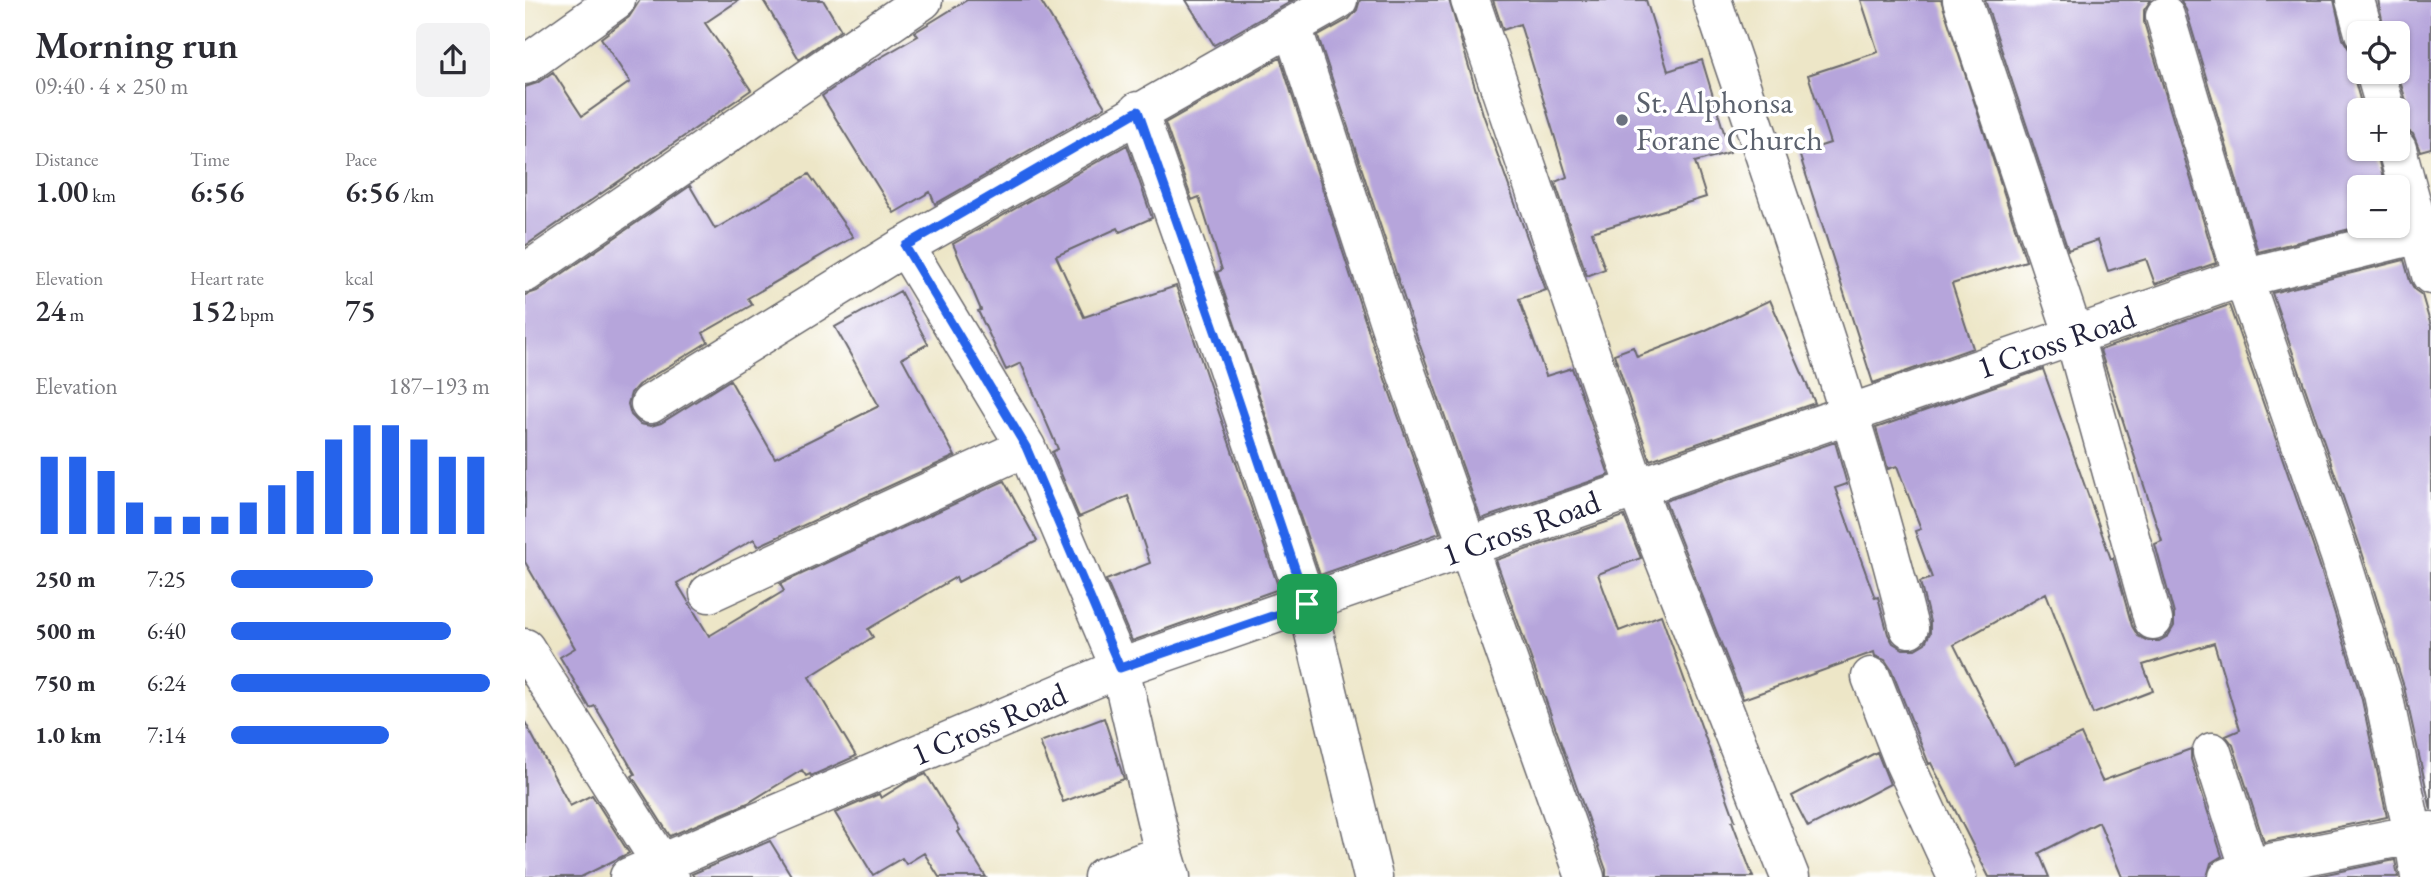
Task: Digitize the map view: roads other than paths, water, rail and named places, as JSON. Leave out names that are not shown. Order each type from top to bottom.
[{"type":"street","points":[[525,65],[616,0]]},
{"type":"street","points":[[525,273],[922,0]]},
{"type":"street","points":[[650,404],[905,246],[1138,111],[1338,0]]},
{"type":"street","points":[[1470,0],[1636,487],[1790,877]]},
{"type":"street","points":[[1712,0],[1850,413],[1883,525],[1909,628]]},
{"type":"street","points":[[1962,0],[2074,336],[2153,620]]},
{"type":"street","points":[[2355,0],[2361,21]]},
{"type":"street","points":[[2165,16],[2243,277],[2340,556],[2383,694],[2422,833],[2420,877]]},
{"type":"street","points":[[1292,26],[1396,344],[1585,877]]},
{"type":"street","points":[[1138,111],[1307,604],[1373,877]]},
{"type":"street","points":[[2401,161],[2426,233],[2431,275]]},
{"type":"street","name":"1 Cross Road","points":[[654,872],[1120,668],[2243,277],[2426,233]]},
{"type":"street","points":[[905,246],[1026,447],[1120,668],[1168,865],[1103,877]]},
{"type":"street","points":[[709,593],[1026,447]]},
{"type":"street","points":[[525,648],[540,701],[654,872]]},
{"type":"street","points":[[1871,677],[1904,762],[1957,877]]},
{"type":"street","points":[[2212,752],[2239,873],[2270,863],[2422,833]]},
{"type":"place","name":"St. Alphonsa Forane Church","points":[[1622,120]]}]
